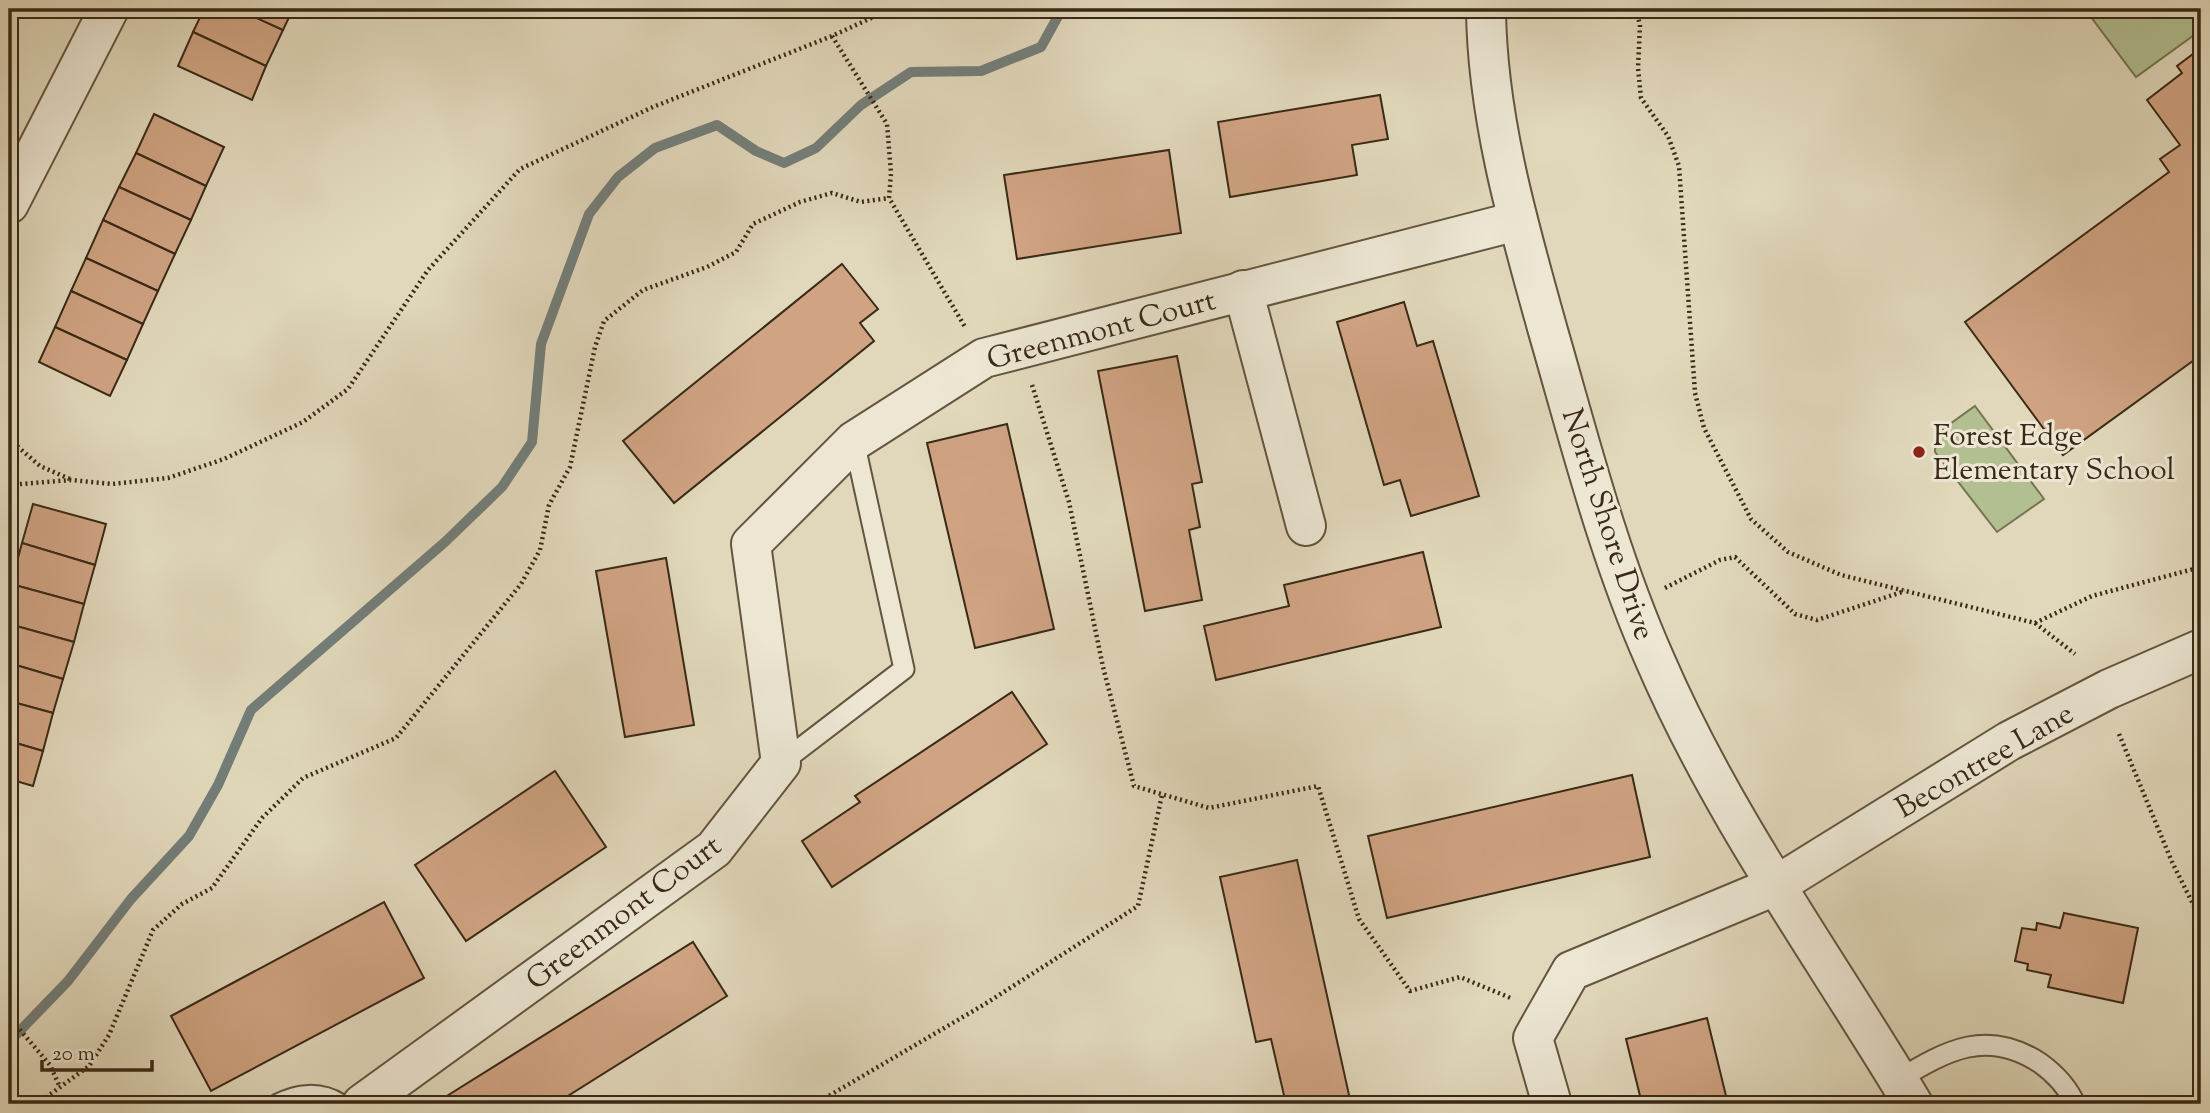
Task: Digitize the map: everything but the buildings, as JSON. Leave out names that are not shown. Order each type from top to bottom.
[{"type":"street","points":[[9,204],[109,9]]},
{"type":"street","name":"North Shore Drive","points":[[1486,9],[1496,112],[1517,221],[1608,541],[1631,604],[1699,751],[1775,886],[1905,1092]]},
{"type":"street","name":"Greenmont Court","points":[[362,1104],[714,849],[781,762],[751,544],[855,440],[1002,353],[1517,221]]},
{"type":"street","points":[[1243,290],[1306,526]]},
{"type":"street","name":"Becontree Lane","points":[[1552,1104],[1533,1038],[1570,971],[1775,886],[2009,741],[2109,689],[2201,649]]},
{"type":"lane","points":[[781,762],[904,669],[855,440]]},
{"type":"lane","points":[[1905,1092],[1939,1057],[1969,1046],[1993,1044],[2023,1052],[2053,1072],[2075,1104]]},
{"type":"lane","points":[[278,1104],[298,1096],[317,1095],[340,1104]]},
{"type":"path","points":[[9,485],[71,480],[112,484],[168,478],[224,459],[303,422],[348,389],[428,270],[520,169],[653,107],[832,36],[891,9]]},
{"type":"path","points":[[1636,9],[1640,25],[1638,68],[1641,99],[1668,135],[1679,166],[1695,393],[1704,428],[1751,519],[1788,552],[1841,575],[2035,623],[2075,654]]},
{"type":"path","points":[[832,36],[887,124],[891,173],[889,198],[1002,353],[1069,502],[1103,667],[1134,786],[1209,808],[1318,786],[1359,919],[1410,991],[1460,977],[1547,1013]]},
{"type":"path","points":[[37,1104],[59,1085],[89,1066],[109,1035],[153,930],[182,904],[212,888],[262,818],[303,778],[396,738],[521,584],[540,550],[549,505],[570,467],[595,346],[604,321],[643,290],[707,267],[736,252],[753,224],[800,202],[832,193],[861,202],[889,198]]},
{"type":"path","points":[[9,439],[40,467],[71,480]]},
{"type":"path","points":[[1631,604],[1720,560],[1735,557],[1795,614],[1817,621],[1905,591]]},
{"type":"path","points":[[2035,623],[2092,596],[2201,567]]},
{"type":"path","points":[[2119,734],[2172,862],[2201,920]]},
{"type":"path","points":[[815,1104],[985,1004],[1138,906],[1162,795]]},
{"type":"path","points":[[9,1017],[50,1065],[59,1085]]},
{"type":"green space","points":[[2085,9],[2201,9],[2201,30],[2136,77]]},
{"type":"green space","points":[[1975,406],[2044,499],[1997,532],[1935,452],[1936,434]]},
{"type":"waterway","points":[[9,1042],[68,981],[131,899],[189,836],[218,785],[251,710],[445,542],[502,487],[532,442],[541,344],[589,214],[618,177],[655,148],[717,125],[756,151],[784,163],[816,148],[861,105],[911,72],[981,71],[1041,47],[1062,9]]},
{"type":"place","name":"Forest Edge Elementary School","points":[[1919,452]]}]
